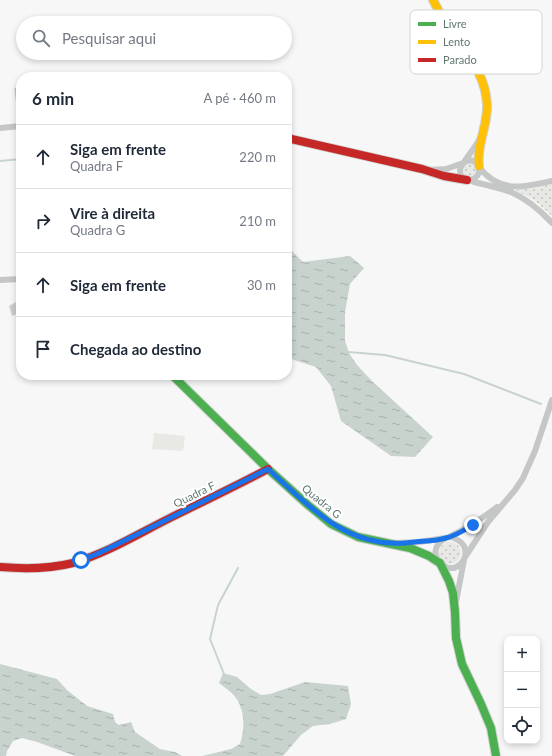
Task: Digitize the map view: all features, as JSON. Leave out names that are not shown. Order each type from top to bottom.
[{"type":"street","points":[[434,0],[439,10]]},
{"type":"street","points":[[422,169],[460,180],[472,180],[478,176],[478,152],[487,117],[486,93],[481,74]]},
{"type":"street","points":[[0,128],[16,126]]},
{"type":"street","points":[[482,136],[460,168],[462,177],[520,196],[539,210],[552,223]]},
{"type":"street","points":[[292,139],[422,169],[442,170],[471,160],[479,166],[491,180],[496,183],[511,186],[530,186],[552,181]]},
{"type":"street","points":[[0,280],[16,279]]},
{"type":"street","points":[[177,380],[268,469]]},
{"type":"street","points":[[439,562],[451,568],[460,565],[488,522],[523,478],[536,451],[552,400]]},
{"type":"street","name":"Quadra G","points":[[268,469],[331,524],[358,537],[410,548],[439,562]]},
{"type":"street","name":"Quadra F","points":[[0,567],[47,567],[81,560],[97,554],[268,469]]},
{"type":"street","points":[[496,756],[491,728],[462,664],[456,638],[455,612],[451,586],[436,558],[436,550],[439,543],[473,525],[506,499]]},
{"type":"street","points":[[446,538],[456,538],[463,544],[466,552],[455,612]]},
{"type":"street","name":"Quadra G","points":[[392,544],[446,538]]},
{"type":"shaded area","points":[[470,163],[475,165],[477,170],[475,175],[470,177],[465,175],[463,170],[465,165]]},
{"type":"shaded area","points":[[552,184],[552,216],[534,200],[515,190],[536,188]]},
{"type":"shaded area","points":[[154,433],[185,436],[183,451],[152,449]]},
{"type":"shaded area","points":[[450,542],[458,545],[461,553],[458,561],[450,564],[442,561],[439,553],[442,545]]},
{"type":"water","points":[[292,251],[303,262],[350,256],[364,268],[350,284],[345,312],[345,341],[349,353],[357,365],[372,381],[433,437],[415,457],[391,456],[341,421],[331,386],[316,367],[292,359]]},
{"type":"water","points":[[0,664],[57,679],[67,690],[87,706],[113,714],[115,722],[119,725],[131,722],[135,732],[160,749],[175,752],[182,756],[75,756],[22,738],[13,741],[7,751],[6,756],[0,756]]},
{"type":"water","points":[[223,673],[237,677],[261,695],[270,694],[305,682],[348,686],[351,704],[346,719],[330,724],[313,726],[301,735],[283,756],[202,756],[231,749],[240,744],[242,738],[243,714],[239,703],[234,696],[219,683]]},
{"type":"building","points":[[16,302],[16,314],[12,316],[9,306]]},
{"type":"waterway","points":[[0,161],[16,159]]},
{"type":"waterway","points":[[348,352],[385,355],[464,374],[541,404]]},
{"type":"waterway","points":[[224,674],[210,639],[218,605],[238,568]]},
{"type":"traffic: fast","points":[[177,380],[268,469],[331,524],[358,537],[410,548],[429,556],[438,562]]},
{"type":"traffic: fast","points":[[440,563],[453,593],[456,638],[462,664],[491,728],[496,756]]},
{"type":"traffic: slow","points":[[433,0],[438,10]]},
{"type":"traffic: slow","points":[[479,74],[484,86],[487,105],[486,120],[480,143],[479,166]]},
{"type":"traffic: jam","points":[[292,139],[422,169],[444,176],[467,180]]},
{"type":"traffic: jam","points":[[0,567],[46,567],[64,565],[86,559],[122,543],[268,469]]},
{"type":"route","points":[[81,560],[97,554],[268,469],[331,524],[358,537],[392,544],[411,543],[447,538],[473,525]]}]
